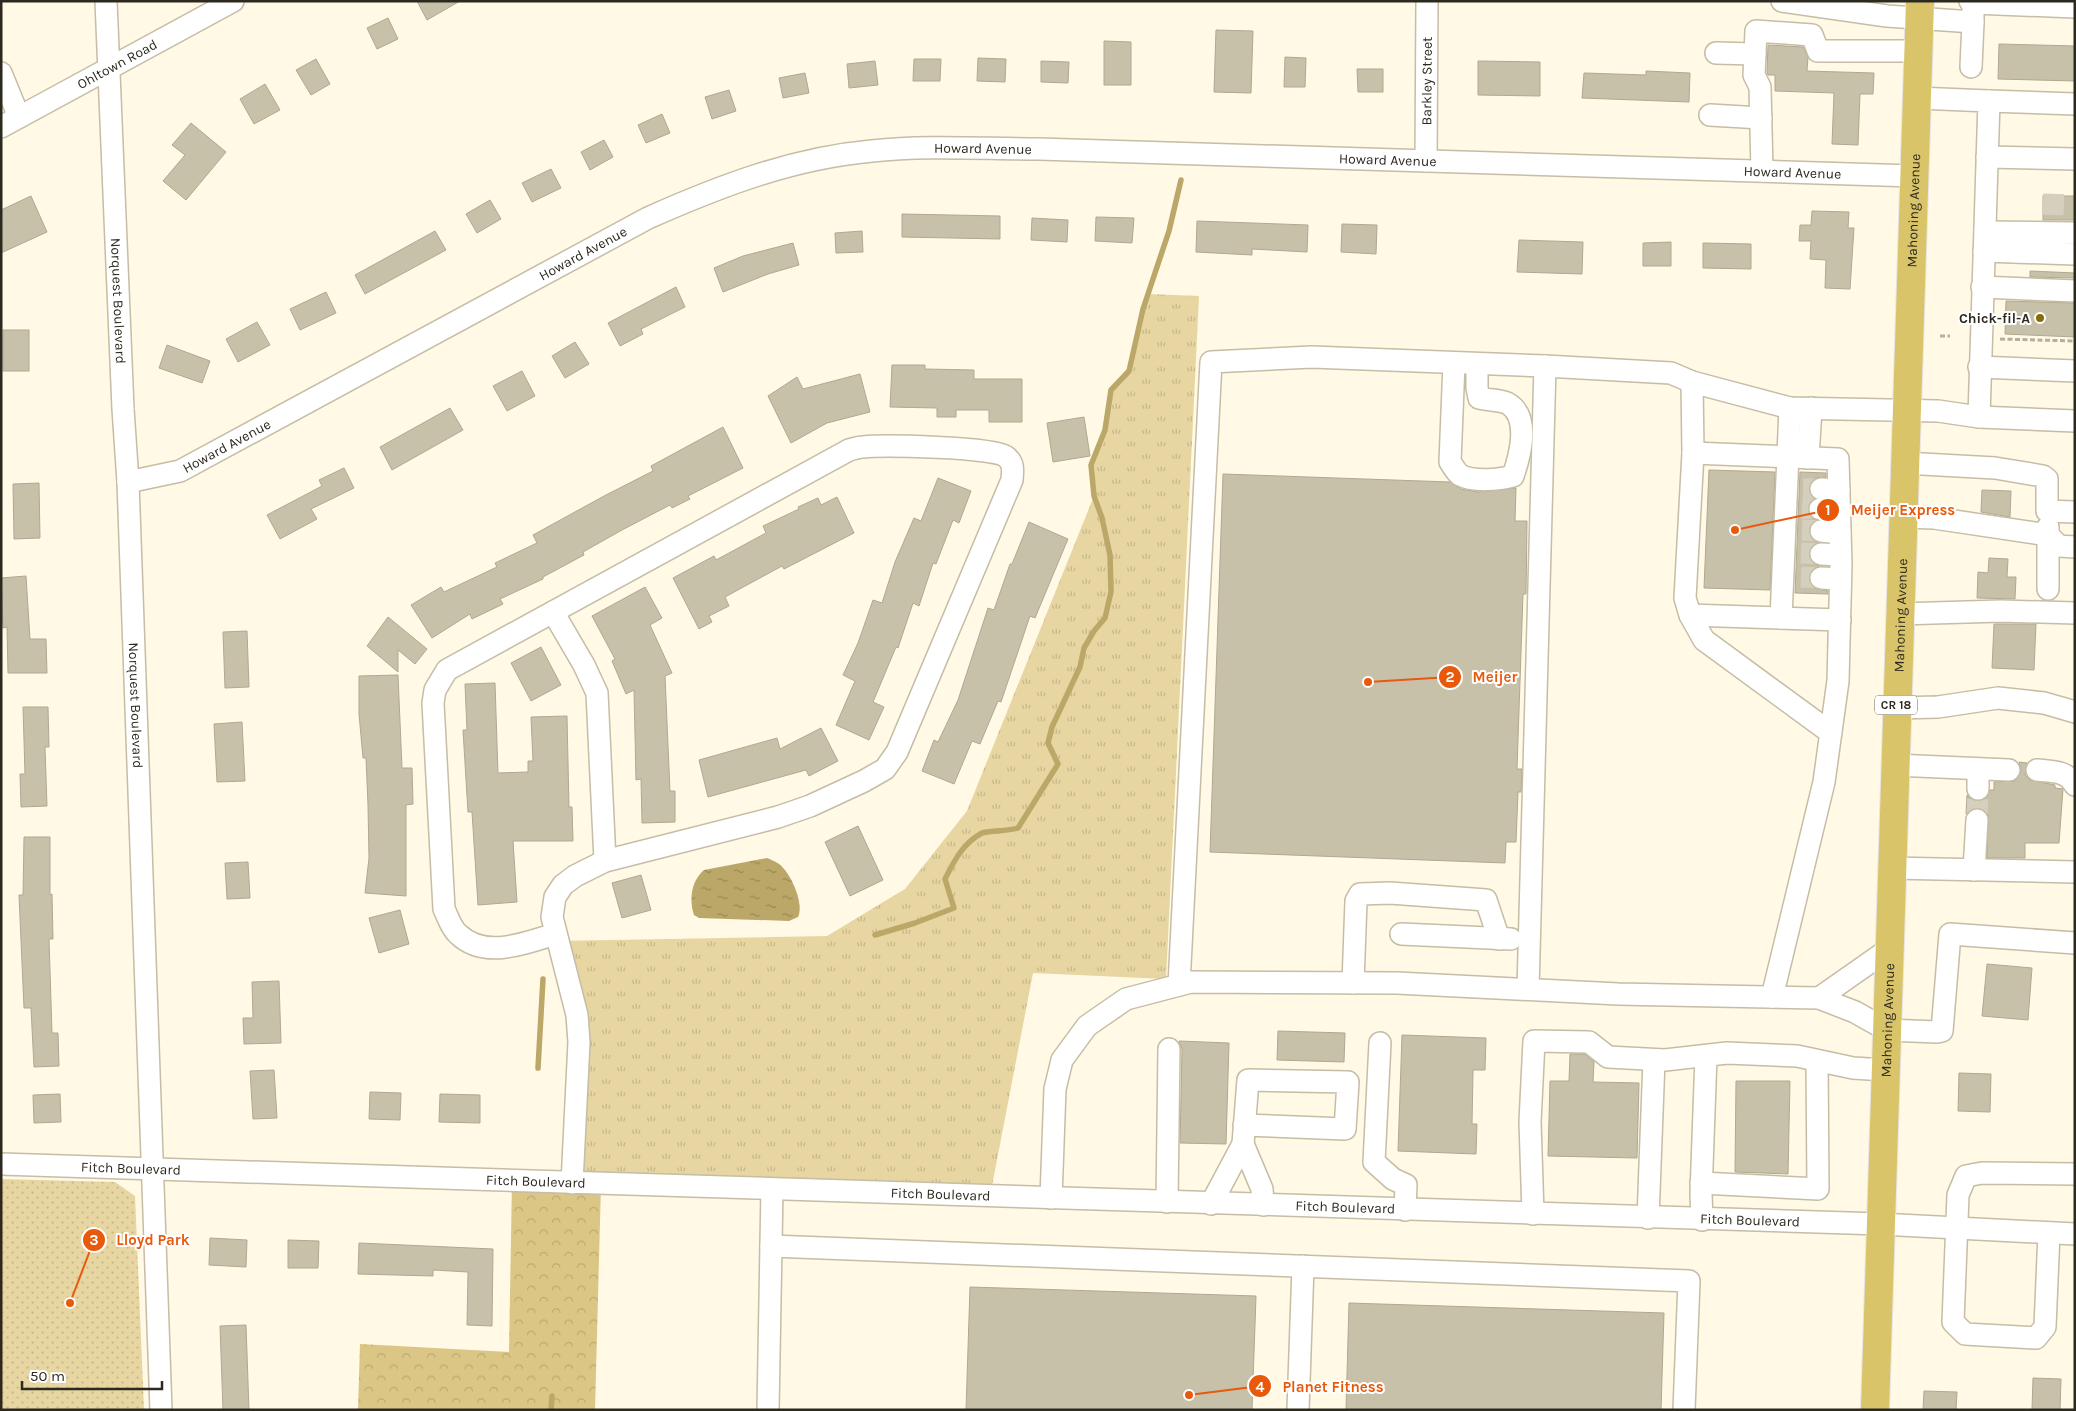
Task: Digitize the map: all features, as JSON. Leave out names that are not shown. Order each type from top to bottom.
[{"type":"main road","name":"Mahoning Avenue","points":[[1875,1410],[1894,766],[1920,10]]},
{"type":"street","name":"Norquest Boulevard","points":[[106,1],[122,409],[128,482],[160,1410]]},
{"type":"street","name":"Ohltown Road","points":[[10,122],[233,1]]},
{"type":"street","name":"Barkley Street","points":[[1426,161],[1427,1]]},
{"type":"street","points":[[1782,1],[1920,10],[2075,7]]},
{"type":"street","points":[[1971,67],[1972,9]]},
{"type":"street","points":[[1762,171],[1760,87],[1754,75],[1756,31],[1812,35],[1818,50],[1918,51]]},
{"type":"street","points":[[1716,53],[1755,54]]},
{"type":"street","points":[[1,73],[10,122]]},
{"type":"street","points":[[1917,98],[2075,104]]},
{"type":"street","points":[[1979,417],[1988,101]]},
{"type":"street","points":[[1710,115],[1761,118]]},
{"type":"street","name":"Howard Avenue","points":[[128,482],[180,471],[648,218],[711,190],[770,170],[839,155],[912,148],[1914,176]]},
{"type":"street","points":[[1987,157],[2075,159]]},
{"type":"street","points":[[1984,241],[2075,233]]},
{"type":"street","points":[[1984,241],[2075,243]]},
{"type":"street","points":[[1984,241],[2075,254]]},
{"type":"street","points":[[1982,283],[2075,281]]},
{"type":"street","points":[[1982,283],[2075,291]]},
{"type":"street","points":[[1179,985],[1211,362],[1312,357],[1546,366],[1671,374],[1692,382],[1800,408],[1938,410],[1979,417],[2075,421]]},
{"type":"street","points":[[1454,363],[1450,462],[1458,474],[1469,478],[1504,479],[1513,476],[1518,462],[1521,420],[1516,410],[1505,402],[1480,398],[1477,388],[1477,364]]},
{"type":"street","points":[[1528,989],[1546,366]]},
{"type":"street","points":[[1979,367],[2075,371]]},
{"type":"street","points":[[1692,382],[1693,453],[1685,598],[1690,615],[1704,640],[1831,733]]},
{"type":"street","points":[[1781,618],[1811,578],[1812,509],[1799,457],[1800,408]]},
{"type":"street","points":[[555,934],[500,949],[470,941],[458,934],[444,909],[433,703],[435,690],[447,670],[855,448],[876,446],[1000,452],[1008,457],[1014,467],[1012,480],[897,752],[885,769],[864,782],[810,806],[778,817],[605,861],[575,876],[563,885],[554,897],[552,917],[577,1015],[579,1042],[572,1183]]},
{"type":"street","points":[[1693,453],[1838,459],[1812,509],[1811,578],[1840,620],[1838,681],[1824,782],[1772,997]]},
{"type":"street","points":[[1904,463],[1995,468],[2043,476],[2047,479],[2048,589]]},
{"type":"street","points":[[2048,511],[2075,512]]},
{"type":"street","points":[[1903,517],[1934,518],[2048,535],[2059,546],[2075,547]]},
{"type":"street","points":[[1899,614],[2001,611],[2075,613]]},
{"type":"street","points":[[553,612],[584,665],[597,693],[605,861]]},
{"type":"street","points":[[1690,615],[1840,620]]},
{"type":"street","points":[[1896,708],[1938,707],[1998,698],[2044,703],[2075,712]]},
{"type":"street","points":[[1894,766],[1978,779],[2009,770]]},
{"type":"street","points":[[2037,770],[2062,773],[2070,776],[2075,785]]},
{"type":"street","points":[[1974,870],[1977,820]]},
{"type":"street","points":[[1891,868],[2075,872]]},
{"type":"street","points":[[1353,983],[1356,900],[1360,894],[1390,893],[1486,900],[1499,939]]},
{"type":"street","points":[[1401,934],[1530,940]]},
{"type":"street","points":[[1051,1198],[1054,1089],[1062,1060],[1087,1026],[1126,999],[1190,982],[1353,983],[1819,998],[1855,1012],[1886,1030],[1942,1031],[1950,934],[2075,943]]},
{"type":"street","points":[[1819,998],[1889,949]]},
{"type":"street","points":[[1533,1214],[1530,1122],[1534,1041],[1589,1042],[1608,1057],[1654,1060],[1727,1053],[1797,1056],[1853,1068],[1886,1070]]},
{"type":"street","points":[[1380,1043],[1374,1162],[1393,1179],[1406,1185],[1405,1210]]},
{"type":"street","points":[[1167,1202],[1169,1050]]},
{"type":"street","points":[[1702,1220],[1701,1183],[1706,1056]]},
{"type":"street","points":[[1648,1218],[1654,1060]]},
{"type":"street","points":[[1701,1183],[1818,1189],[1816,1061]]},
{"type":"street","points":[[1211,1204],[1243,1134],[1248,1080],[1348,1082],[1345,1129],[1243,1134]]},
{"type":"street","points":[[1243,1134],[1262,1189],[1263,1206]]},
{"type":"street","name":"Fitch Boulevard","points":[[1,1164],[1263,1206],[1880,1224],[2075,1234]]},
{"type":"street","points":[[2049,1233],[2045,1327],[2036,1338],[1965,1334],[1953,1322],[1955,1228],[1958,1195],[1966,1176],[1982,1173],[2075,1174]]},
{"type":"street","points":[[768,1410],[772,1189]]},
{"type":"street","points":[[770,1246],[1689,1281],[1684,1410]]},
{"type":"street","points":[[1298,1410],[1303,1266]]},
{"type":"path","points":[[1940,336],[1950,336]]},
{"type":"path","points":[[1992,338],[2075,341]]},
{"type":"green space","points":[[1148,294],[1199,296],[1166,979],[1033,973],[990,1196],[572,1183],[579,1042],[557,941],[827,936],[905,889],[967,811],[1094,496],[1091,465],[1105,430],[1111,390],[1129,371]]},
{"type":"green space","points":[[1,1179],[115,1182],[135,1196],[144,1410],[1,1410]]},
{"type":"green space","points":[[512,1181],[601,1184],[595,1410],[358,1410],[360,1344],[509,1352]]},
{"type":"water","points":[[767,858],[781,865],[791,879],[799,899],[798,917],[789,921],[699,918],[694,915],[692,891],[696,880],[704,870]]},
{"type":"building","points":[[417,1],[460,1],[427,20]]},
{"type":"building","points":[[388,18],[398,39],[377,49],[367,28]]},
{"type":"building","points":[[1216,30],[1253,31],[1251,93],[1214,92]]},
{"type":"building","points":[[1104,41],[1131,42],[1131,85],[1104,85]]},
{"type":"building","points":[[1999,44],[2075,46],[2075,81],[1998,79]]},
{"type":"building","points":[[1768,45],[1803,47],[1808,57],[1807,71],[1874,73],[1873,94],[1860,94],[1858,145],[1832,144],[1834,93],[1775,91],[1775,75],[1768,75],[1767,72]]},
{"type":"building","points":[[1285,57],[1306,58],[1305,87],[1284,87]]},
{"type":"building","points":[[978,58],[1006,59],[1005,82],[977,81]]},
{"type":"building","points":[[316,59],[330,84],[311,95],[296,70]]},
{"type":"building","points":[[914,59],[941,59],[940,81],[913,81]]},
{"type":"building","points":[[875,61],[878,85],[849,88],[847,64]]},
{"type":"building","points":[[1041,61],[1069,62],[1068,83],[1041,82]]},
{"type":"building","points":[[1478,61],[1540,62],[1540,96],[1478,95]]},
{"type":"building","points":[[1357,69],[1383,69],[1383,92],[1358,92]]},
{"type":"building","points":[[1646,71],[1690,73],[1689,102],[1582,98],[1584,73],[1646,75]]},
{"type":"building","points":[[805,73],[809,93],[783,98],[779,78]]},
{"type":"building","points":[[265,84],[280,110],[254,124],[240,99]]},
{"type":"building","points":[[729,90],[736,111],[712,119],[705,97]]},
{"type":"building","points":[[662,114],[670,133],[646,143],[638,125]]},
{"type":"building","points":[[191,123],[226,152],[186,200],[163,181],[185,155],[172,145]]},
{"type":"building","points":[[604,140],[613,157],[590,170],[581,152]]},
{"type":"building","points":[[551,169],[561,188],[532,202],[522,183]]},
{"type":"building","points":[[31,196],[47,232],[1,253],[1,210]]},
{"type":"building","points":[[2043,196],[2075,196],[2075,220],[2043,220]]},
{"type":"building","points":[[490,200],[501,219],[477,233],[466,214]]},
{"type":"building","points":[[1812,211],[1849,212],[1848,228],[1854,228],[1850,289],[1825,288],[1826,260],[1810,259],[1811,241],[1799,241],[1800,225],[1811,225]]},
{"type":"building","points":[[902,214],[1000,216],[1000,239],[902,237]]},
{"type":"building","points":[[1096,217],[1134,218],[1132,243],[1095,241]]},
{"type":"building","points":[[1032,218],[1068,220],[1067,242],[1031,240]]},
{"type":"building","points":[[1197,221],[1308,225],[1307,252],[1252,249],[1252,255],[1196,252]]},
{"type":"building","points":[[1342,224],[1377,225],[1376,254],[1341,252]]},
{"type":"building","points":[[435,231],[446,250],[365,294],[355,275]]},
{"type":"building","points":[[862,231],[863,252],[836,253],[835,233]]},
{"type":"building","points":[[1519,240],[1583,242],[1582,274],[1517,272]]},
{"type":"building","points":[[1671,242],[1671,266],[1643,266],[1643,243]]},
{"type":"building","points":[[793,243],[799,265],[768,274],[723,292],[714,268],[743,256]]},
{"type":"building","points":[[1703,243],[1751,244],[1751,269],[1703,268]]},
{"type":"building","points":[[2030,271],[2075,273],[2075,278],[2030,277]]},
{"type":"building","points":[[676,287],[685,307],[641,329],[643,334],[620,346],[608,323]]},
{"type":"building","points":[[326,292],[336,313],[300,330],[290,309]]},
{"type":"building","name":"Chick-fil-A","points":[[2006,301],[2075,303],[2075,337],[2005,334]]},
{"type":"building","points":[[257,322],[270,345],[238,362],[226,339]]},
{"type":"building","points":[[3,330],[29,330],[29,371],[3,371]]},
{"type":"building","points":[[575,342],[589,364],[565,378],[552,356]]},
{"type":"building","points":[[167,345],[210,361],[202,383],[159,368]]},
{"type":"building","points":[[892,365],[925,365],[925,369],[974,370],[974,379],[1022,379],[1022,422],[989,422],[989,410],[956,410],[956,417],[937,417],[937,408],[890,407]]},
{"type":"building","points":[[522,371],[535,396],[507,411],[493,386]]},
{"type":"building","points":[[860,374],[870,412],[827,423],[791,443],[768,396],[797,377],[803,389]]},
{"type":"building","points":[[450,408],[463,430],[392,470],[380,447]]},
{"type":"building","points":[[1084,417],[1090,456],[1053,462],[1047,423]]},
{"type":"building","points":[[723,427],[743,468],[688,496],[690,499],[672,508],[670,505],[622,530],[583,552],[584,555],[543,577],[543,579],[500,599],[503,604],[472,619],[470,614],[432,638],[411,605],[441,587],[444,592],[497,567],[495,563],[537,543],[533,535],[653,471],[651,466]]},
{"type":"building","points":[[344,468],[354,488],[311,509],[317,519],[280,539],[267,515],[322,486],[319,480]]},
{"type":"building","points":[[1709,470],[1775,472],[1770,590],[1704,588]]},
{"type":"building","points":[[1800,472],[1826,473],[1826,477],[1815,478],[1809,488],[1813,499],[1808,509],[1809,515],[1815,520],[1809,530],[1810,536],[1817,542],[1811,547],[1809,554],[1810,560],[1819,566],[1811,571],[1809,578],[1814,588],[1828,591],[1828,594],[1795,593]]},
{"type":"building","points":[[1223,474],[1450,482],[1461,489],[1478,492],[1516,488],[1515,521],[1527,521],[1526,594],[1523,594],[1517,769],[1522,769],[1521,792],[1518,792],[1516,842],[1506,842],[1505,863],[1210,852]]},
{"type":"building","points":[[938,478],[971,491],[959,523],[953,520],[936,564],[933,563],[919,606],[913,603],[898,648],[896,647],[873,702],[884,707],[869,740],[836,725],[855,681],[843,675],[858,643],[873,600],[882,603],[895,562],[914,518],[921,521]]},
{"type":"building","points":[[39,483],[40,538],[14,539],[13,484]]},
{"type":"building","points":[[1982,490],[2011,491],[2010,517],[1981,512]]},
{"type":"building","points":[[837,497],[854,533],[784,569],[782,566],[725,597],[729,606],[709,616],[712,622],[699,629],[673,578],[714,556],[716,560],[766,533],[763,526],[799,509],[798,507],[818,498],[821,505]]},
{"type":"building","points":[[1029,522],[1068,539],[1035,618],[1030,616],[1001,702],[998,701],[980,744],[972,741],[954,784],[922,771],[934,740],[938,742],[958,700],[988,608],[994,610],[1010,564],[1012,564]]},
{"type":"building","points":[[1989,558],[2008,559],[2007,577],[2016,577],[2015,599],[1977,598],[1978,572],[1988,573]]},
{"type":"building","points":[[26,576],[30,639],[46,639],[47,673],[8,673],[7,627],[3,628],[1,578]]},
{"type":"building","points":[[645,587],[662,618],[650,625],[672,673],[665,676],[670,791],[675,791],[675,822],[642,823],[641,779],[636,780],[634,690],[626,694],[612,661],[615,659],[592,616]]},
{"type":"building","points":[[388,617],[427,649],[415,664],[398,650],[398,672],[367,646]]},
{"type":"building","points":[[1994,624],[2036,624],[2034,670],[1992,668]]},
{"type":"building","points":[[247,631],[249,687],[225,688],[223,632]]},
{"type":"building","points":[[541,647],[561,685],[531,701],[511,663]]},
{"type":"building","points":[[398,675],[402,768],[412,768],[413,804],[406,805],[406,896],[365,893],[369,858],[368,805],[366,758],[363,758],[359,714],[359,676]]},
{"type":"building","points":[[495,683],[498,773],[528,772],[528,761],[533,761],[531,717],[567,716],[569,807],[572,807],[573,841],[513,841],[517,902],[478,905],[472,812],[468,812],[463,730],[467,730],[465,684]]},
{"type":"building","points":[[23,707],[48,707],[49,747],[45,747],[47,806],[21,807],[20,774],[25,774]]},
{"type":"building","points":[[242,722],[245,781],[217,782],[214,724]]},
{"type":"building","points":[[821,728],[838,761],[809,776],[806,770],[708,797],[699,760],[777,738],[780,749]]},
{"type":"building","points":[[2019,762],[2027,763],[2025,775],[2030,780],[2055,785],[2055,788],[2063,789],[2059,843],[2025,843],[2025,858],[1987,858],[1988,815],[1978,808],[1971,809],[1966,814],[1967,795],[1972,800],[1984,800],[1990,790],[1994,790],[1994,782],[2015,781],[2021,771]]},
{"type":"building","points":[[858,826],[883,880],[850,896],[825,842]]},
{"type":"building","points":[[24,837],[50,837],[50,895],[52,894],[53,939],[49,939],[52,1033],[58,1033],[59,1066],[34,1067],[31,1008],[24,1008],[19,895],[23,895]]},
{"type":"building","points":[[248,862],[250,898],[227,899],[225,863]]},
{"type":"building","points":[[641,875],[651,910],[622,918],[612,883]]},
{"type":"building","points":[[400,910],[409,944],[379,953],[369,918]]},
{"type":"building","points":[[1987,964],[2032,968],[2028,1020],[1982,1016]]},
{"type":"building","points":[[279,981],[281,1043],[244,1044],[243,1018],[253,1018],[252,982]]},
{"type":"building","points":[[1278,1031],[1345,1033],[1344,1062],[1277,1060]]},
{"type":"building","points":[[1402,1035],[1486,1038],[1485,1070],[1473,1070],[1472,1124],[1477,1124],[1476,1154],[1398,1151]]},
{"type":"building","points":[[1179,1041],[1229,1043],[1226,1144],[1180,1143],[1182,1049]]},
{"type":"building","points":[[1570,1054],[1585,1054],[1594,1062],[1593,1082],[1639,1083],[1637,1158],[1548,1156],[1550,1081],[1569,1081]]},
{"type":"building","points":[[274,1070],[277,1118],[253,1119],[250,1071]]},
{"type":"building","points":[[1959,1073],[1991,1074],[1990,1112],[1958,1111]]},
{"type":"building","points":[[1736,1081],[1790,1081],[1788,1174],[1735,1172]]},
{"type":"building","points":[[370,1092],[401,1093],[400,1120],[369,1119]]},
{"type":"building","points":[[60,1094],[61,1122],[34,1123],[33,1095]]},
{"type":"building","points":[[440,1094],[480,1095],[480,1123],[439,1122]]},
{"type":"building","points":[[210,1238],[247,1240],[246,1267],[209,1265]]},
{"type":"building","points":[[288,1240],[319,1241],[318,1268],[288,1268]]},
{"type":"building","points":[[359,1243],[493,1249],[492,1326],[467,1325],[468,1272],[433,1270],[433,1276],[358,1274]]},
{"type":"building","points":[[970,1287],[1256,1296],[1252,1410],[966,1410]]},
{"type":"building","points":[[1349,1303],[1664,1313],[1661,1410],[1346,1410]]},
{"type":"building","points":[[246,1325],[249,1410],[223,1410],[220,1326]]},
{"type":"building","points":[[2033,1378],[2061,1379],[2060,1410],[2032,1410]]},
{"type":"building","points":[[1924,1391],[1957,1392],[1956,1410],[1923,1410]]},
{"type":"waterway","points":[[875,935],[915,923],[954,908],[945,879],[960,853],[969,842],[982,833],[1018,828],[1058,764],[1048,743],[1052,727],[1080,667],[1084,648],[1094,631],[1105,618],[1111,592],[1110,555],[1102,518],[1094,496],[1091,465],[1105,430],[1111,390],[1129,371],[1143,309],[1169,231],[1181,180]]},
{"type":"waterway","points":[[538,1068],[543,979]]},
{"type":"waterway","points":[[551,1410],[552,1396]]},
{"type":"tunnel","points":[[2043,204],[2075,205]]},
{"type":"tunnel","points":[[1803,489],[1821,489]]},
{"type":"tunnel","points":[[1802,508],[1820,509]]},
{"type":"tunnel","points":[[1802,530],[1821,531]]},
{"type":"tunnel","points":[[1801,553],[1821,554]]},
{"type":"tunnel","points":[[1801,577],[1821,578]]},
{"type":"tunnel","points":[[1977,820],[1978,789]]},
{"type":"place","name":"Chick-fil-A","points":[[2040,318]]},
{"type":"place","name":"Meijer Express","points":[[1735,530]]},
{"type":"place","name":"Meijer","points":[[1368,682]]},
{"type":"place","name":"Lloyd Park","points":[[70,1303]]},
{"type":"place","name":"Planet Fitness","points":[[1189,1395]]}]
